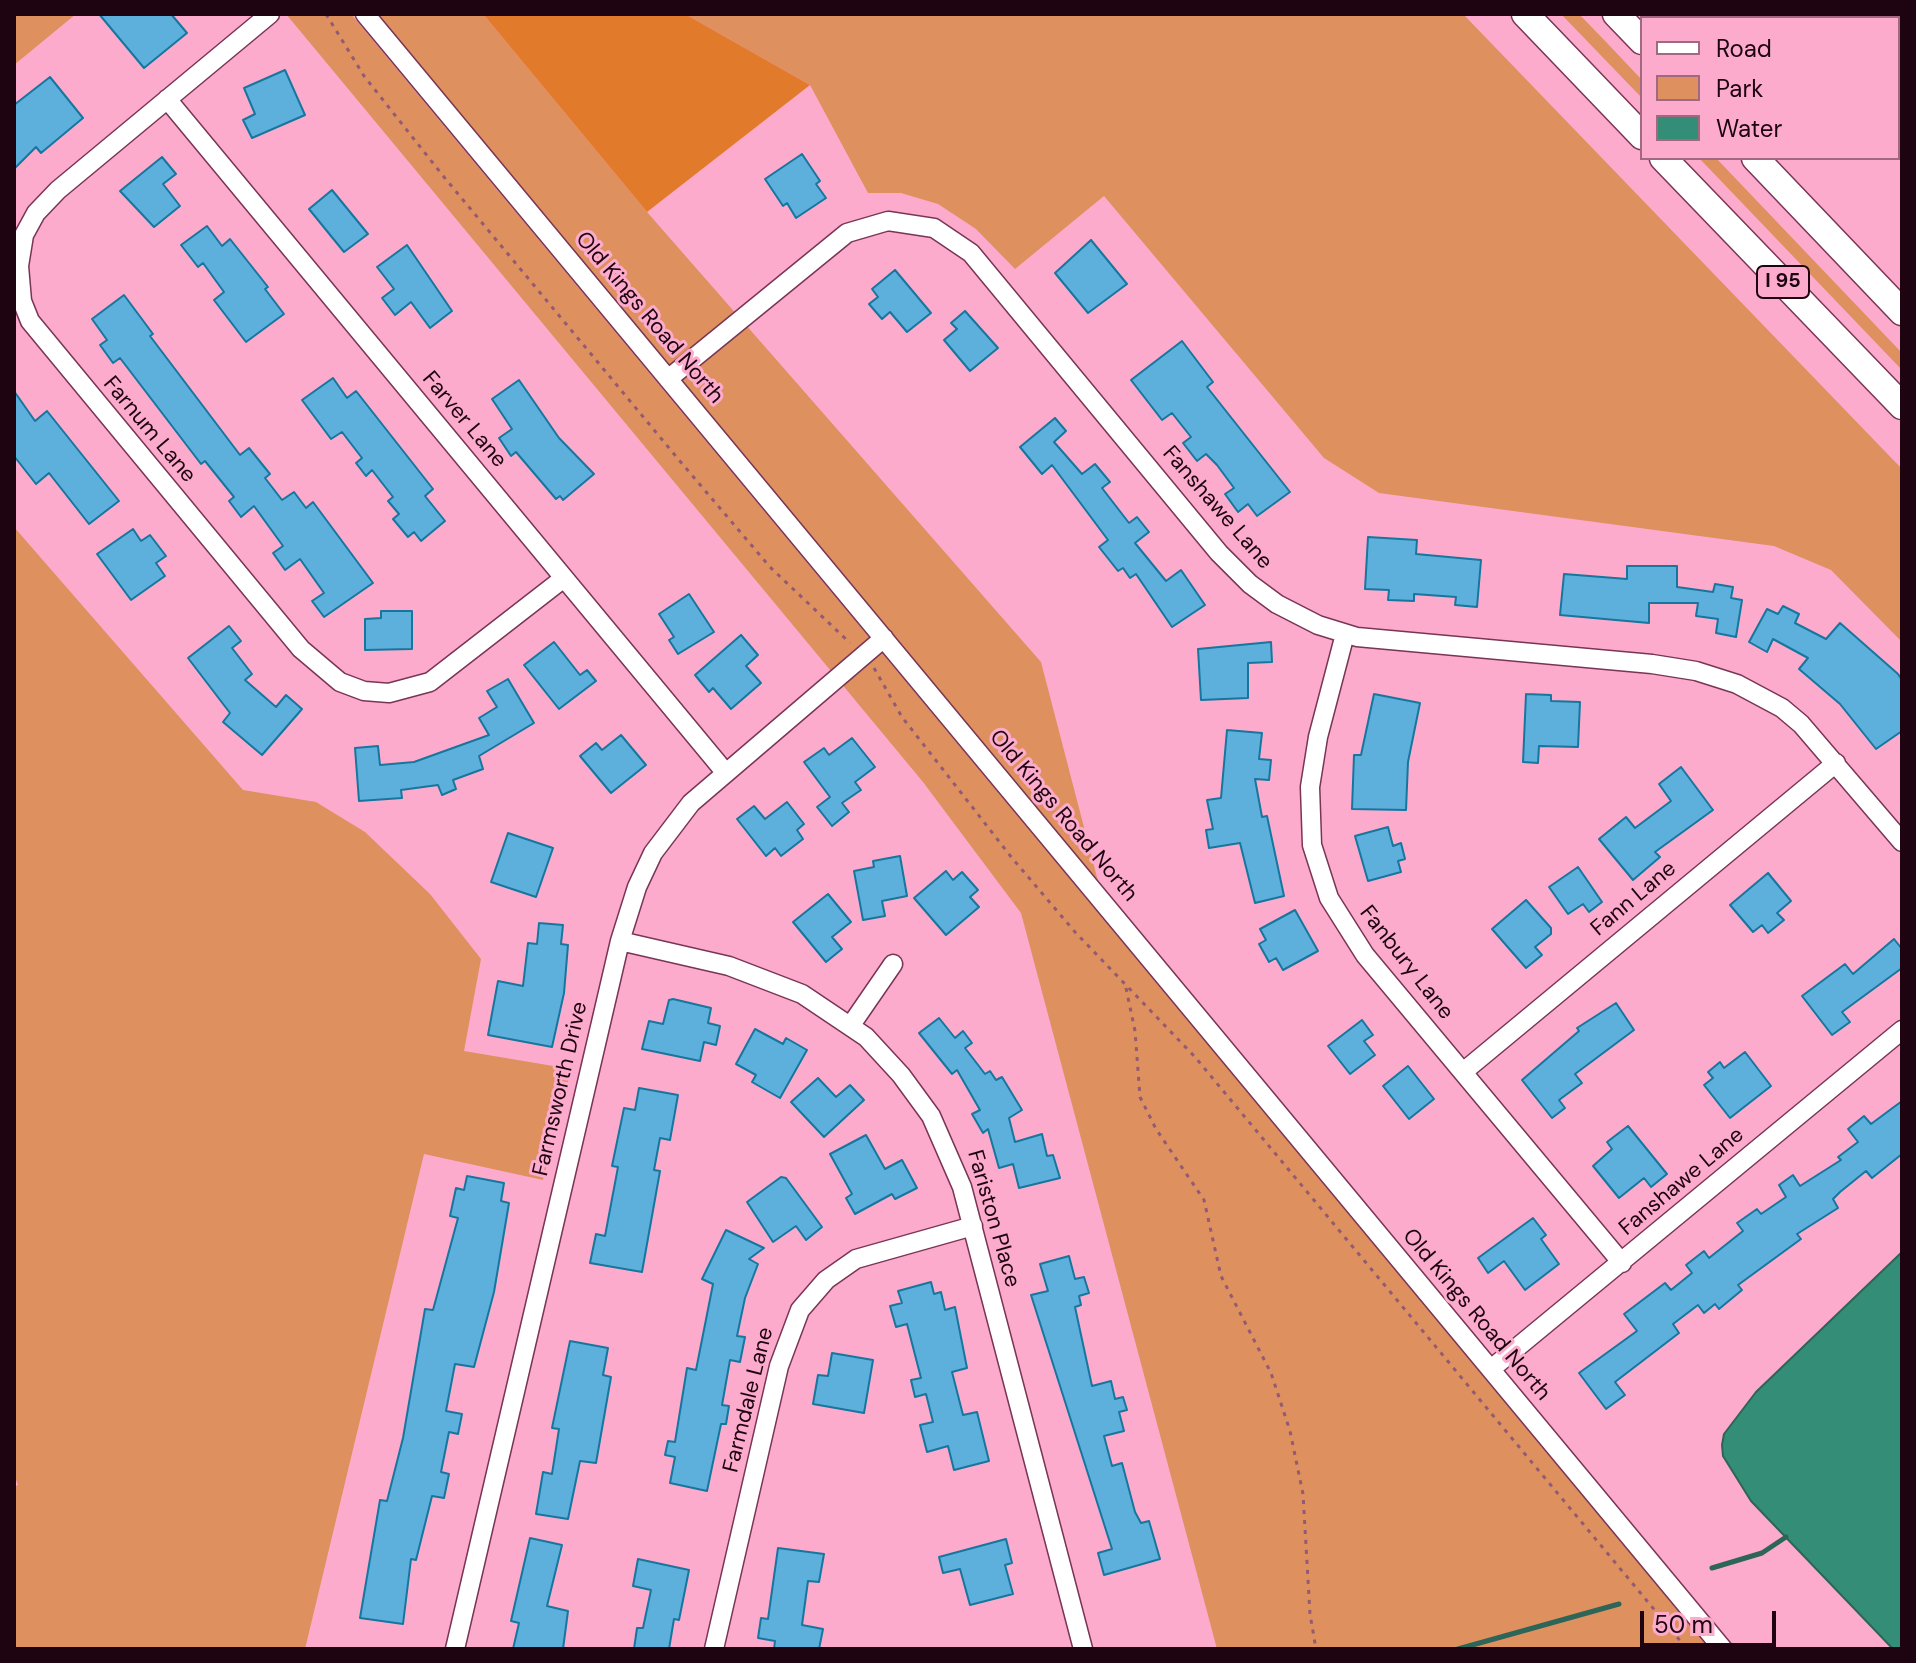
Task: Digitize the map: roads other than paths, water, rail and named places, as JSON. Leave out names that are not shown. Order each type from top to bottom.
[{"type":"highway","points":[[1525,14],[1640,134]]},
{"type":"highway","points":[[1616,14],[1640,39]]},
{"type":"highway","name":"I 95","points":[[1665,160],[1902,406]]},
{"type":"highway","points":[[1757,160],[1902,312]]},
{"type":"street","name":"Farnum Lane","points":[[270,14],[47,200],[24,235],[19,266],[25,312],[83,387],[301,649],[320,669],[352,688],[389,693],[430,682],[564,578]]},
{"type":"street","name":"Old Kings Road North","points":[[365,14],[1723,1649]]},
{"type":"street","name":"Farver Lane","points":[[167,99],[725,772]]},
{"type":"street","name":"Fanshawe Lane","points":[[668,379],[847,233],[888,221],[934,228],[971,253],[1239,574],[1292,613],[1345,634],[1696,671],[1737,684],[1782,708],[1836,763],[1902,842]]},
{"type":"street","name":"Fanbury Lane","points":[[1345,634],[1312,770],[1310,818],[1315,857],[1329,898],[1349,932],[1622,1263]]},
{"type":"street","name":"Farmsworth Drive","points":[[455,1649],[620,941],[637,887],[653,853],[676,820],[725,772],[884,638]]},
{"type":"street","name":"Fann Lane","points":[[1463,1072],[1836,763]]},
{"type":"street","name":"Fariston Place","points":[[620,941],[763,977],[802,994],[851,1025],[893,1065],[931,1116],[957,1171],[973,1226],[1083,1649]]},
{"type":"street","points":[[851,1025],[893,964]]},
{"type":"street","name":"Fanshawe Lane","points":[[1491,1369],[1902,1030]]},
{"type":"street","name":"Farmdale Lane","points":[[714,1649],[779,1366],[800,1310],[826,1280],[856,1259],[973,1226]]},
{"type":"water","points":[[1902,1252],[1902,1649],[1893,1649],[1751,1501],[1723,1456],[1722,1445],[1724,1434],[1756,1392]]},
{"type":"waterway","points":[[1712,1568],[1762,1553],[1786,1537]]},
{"type":"waterway","points":[[1458,1649],[1619,1604]]}]
